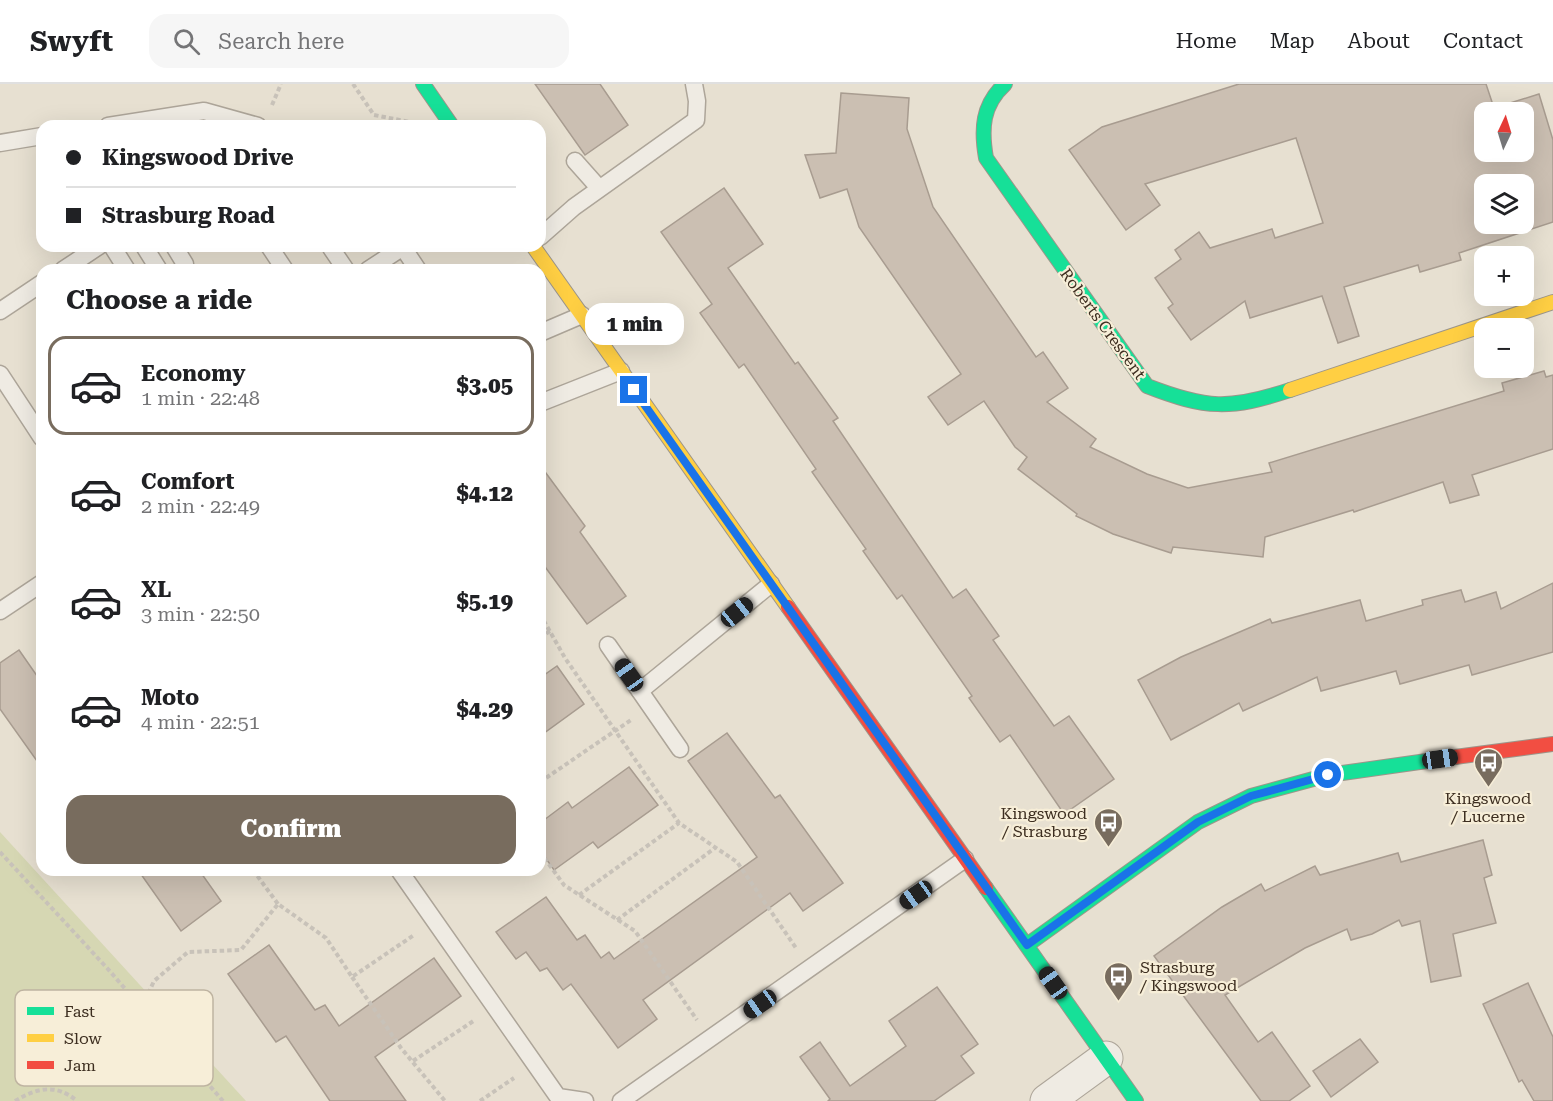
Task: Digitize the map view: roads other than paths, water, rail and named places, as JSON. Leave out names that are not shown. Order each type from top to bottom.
[{"type":"street","points":[[423,84],[448,120]]},
{"type":"street","name":"Roberts Crescent","points":[[1005,84],[994,92],[984,111],[981,136],[986,158],[1128,364],[1147,386],[1178,398],[1213,406],[1251,403],[1553,302]]},
{"type":"street","points":[[546,264],[1136,1101]]},
{"type":"street","points":[[1027,945],[1198,822],[1251,796],[1328,775],[1553,744]]},
{"type":"street","points":[[1047,1101],[1106,1058]]},
{"type":"lane","points":[[546,232],[600,188],[696,120],[697,101],[694,84]]},
{"type":"lane","points":[[146,120],[204,111],[236,120]]},
{"type":"lane","points":[[0,143],[36,137]]},
{"type":"lane","points":[[575,161],[600,188]]},
{"type":"lane","points":[[72,264],[90,252]]},
{"type":"lane","points":[[178,252],[185,264]]},
{"type":"lane","points":[[377,264],[395,252]]},
{"type":"lane","points":[[0,310],[36,287]]},
{"type":"lane","points":[[546,330],[582,315]]},
{"type":"lane","points":[[546,401],[621,370]]},
{"type":"lane","points":[[0,374],[36,429]]},
{"type":"lane","points":[[640,691],[771,584]]},
{"type":"lane","points":[[0,611],[36,587]]},
{"type":"lane","points":[[608,645],[680,749]]},
{"type":"lane","points":[[621,1101],[965,859]]},
{"type":"lane","points":[[403,876],[558,1097],[585,1101]]},
{"type":"place","name":"Kingswood / Lucerne","points":[[1488,788]]},
{"type":"place","name":"Kingswood / Strasburg","points":[[1108,848]]},
{"type":"place","name":"Strasburg / Kingswood","points":[[1119,1002]]}]
